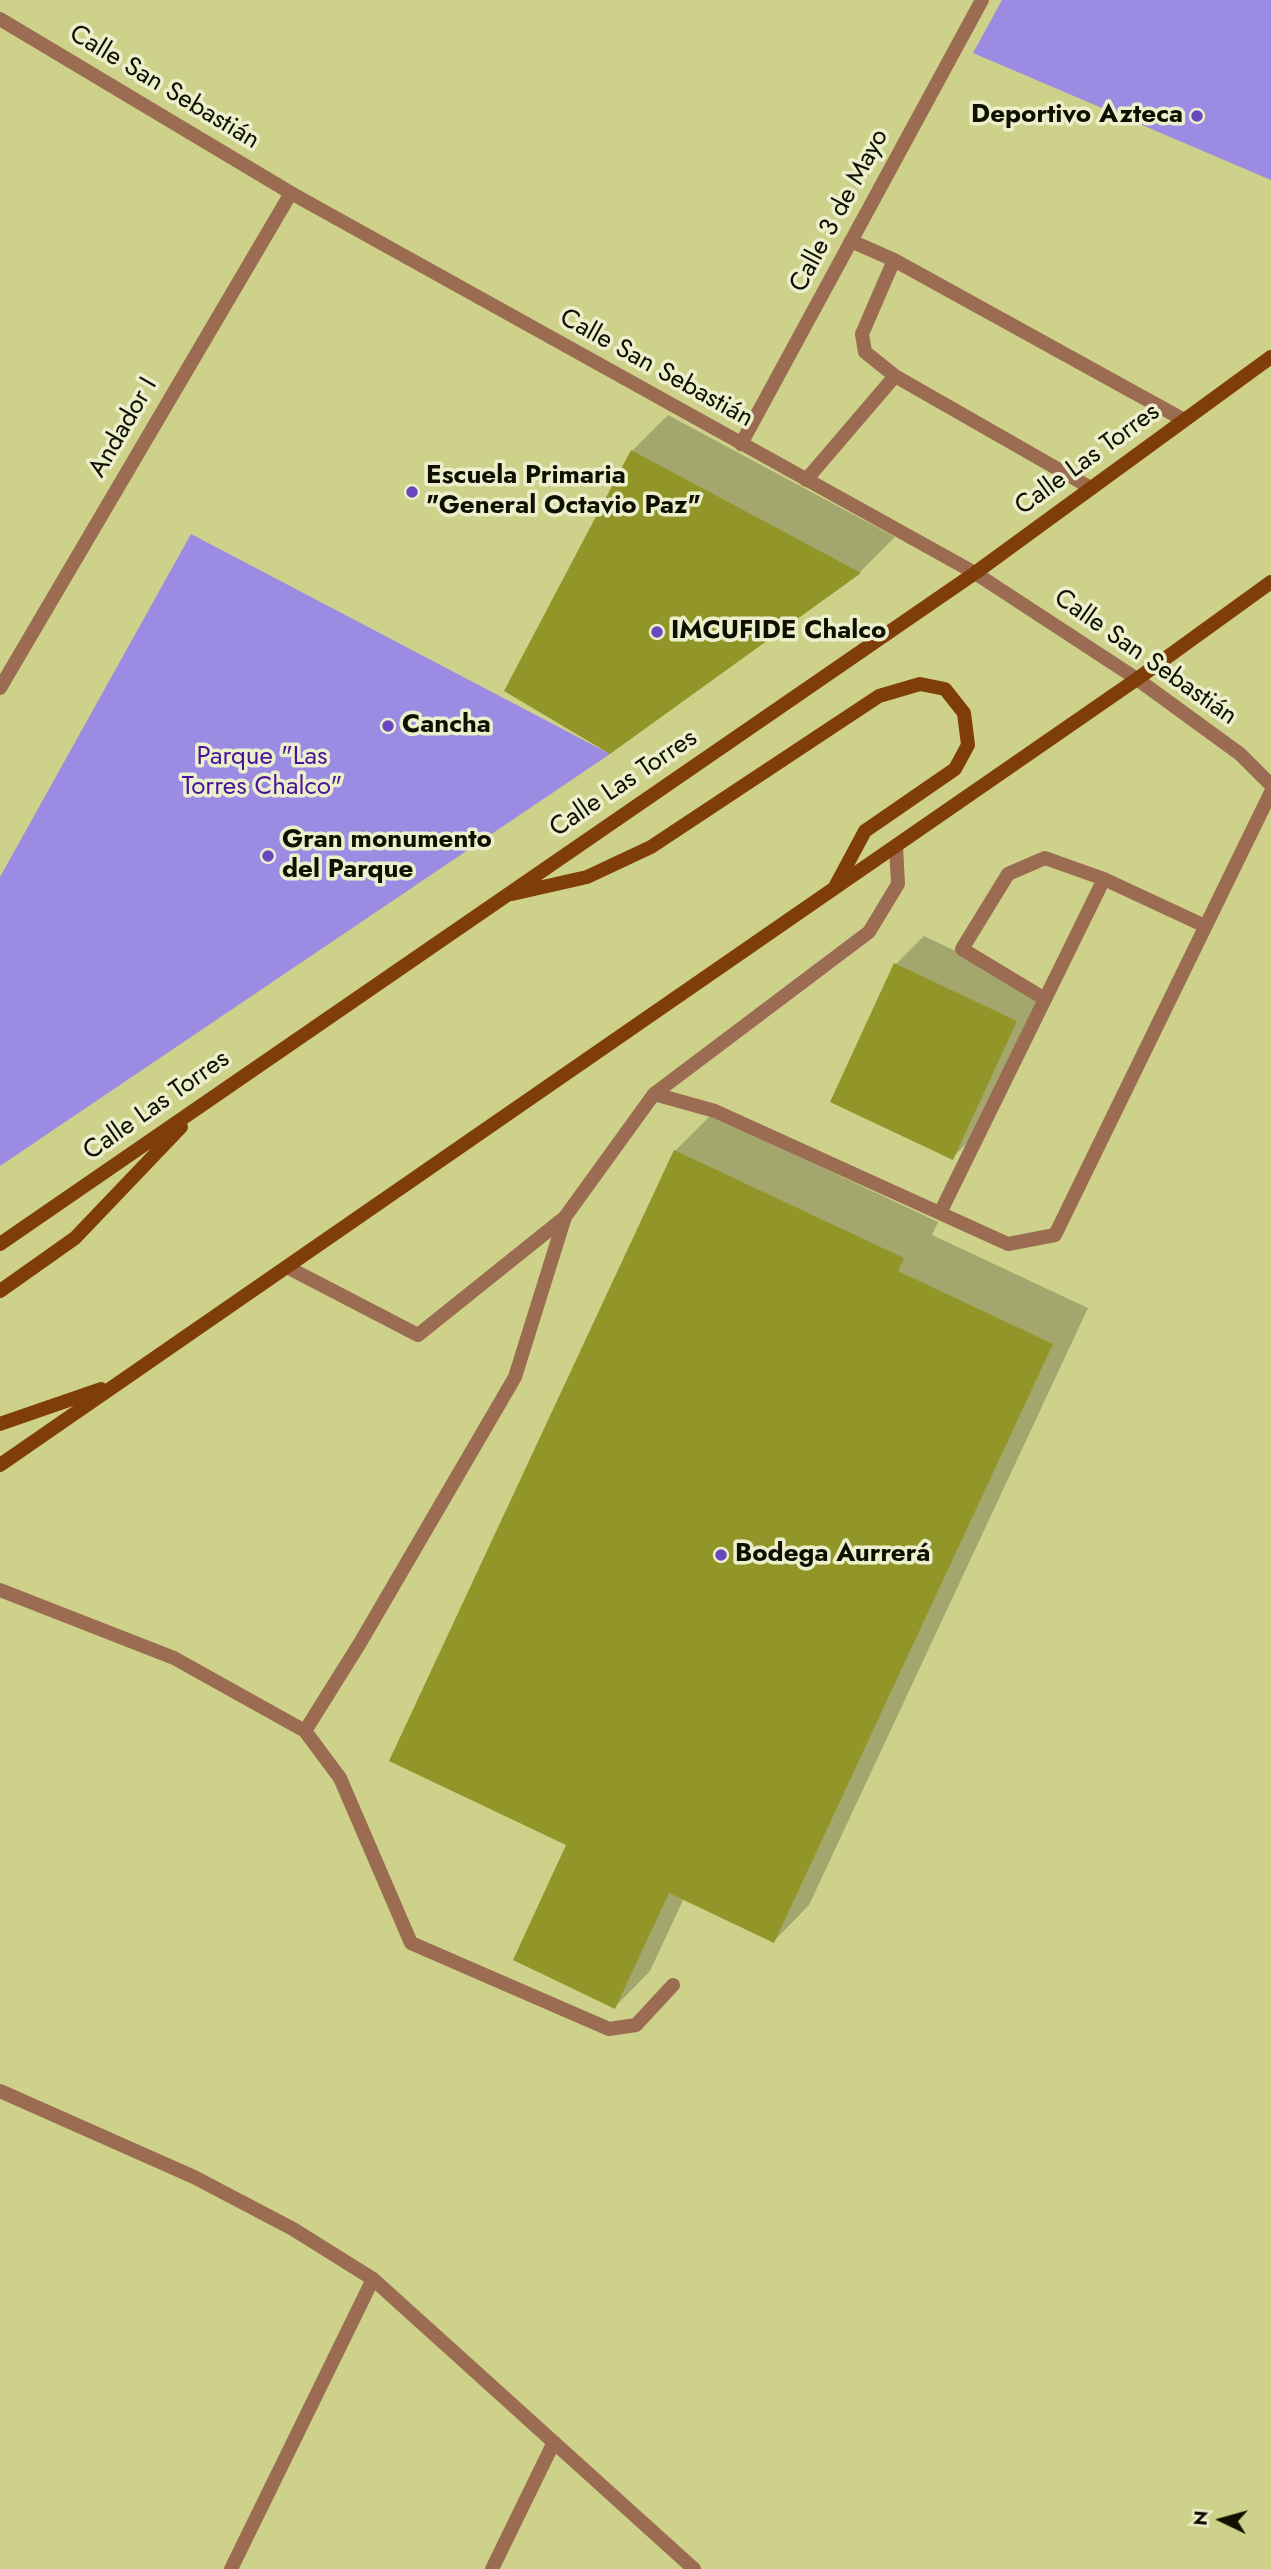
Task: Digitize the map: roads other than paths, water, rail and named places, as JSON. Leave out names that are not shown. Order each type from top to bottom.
[{"type":"main road","name":"Calle Las Torres","points":[[0,1244],[975,573],[1271,357]]},
{"type":"main road","points":[[0,1465],[1137,679],[1271,582]]},
{"type":"main road","points":[[506,895],[587,877],[651,847],[879,696],[920,684],[945,689],[964,713],[968,745],[955,769],[865,831],[833,889]]},
{"type":"main road","points":[[0,1290],[75,1238],[202,1105]]},
{"type":"main road","points":[[0,1424],[118,1383]]},
{"type":"street","name":"Calle 3 de Mayo","points":[[741,444],[982,0]]},
{"type":"street","name":"Calle San Sebastián","points":[[0,19],[291,193],[975,573],[1137,679],[1240,754],[1271,785]]},
{"type":"street","name":"Andador I","points":[[0,688],[291,193]]},
{"type":"street","points":[[851,241],[894,260],[1184,420]]},
{"type":"street","points":[[894,260],[862,334],[865,352],[895,376],[1091,488]]},
{"type":"street","points":[[806,480],[895,376]]},
{"type":"street","points":[[654,1094],[715,1111],[1008,1244],[1055,1235],[1271,792]]},
{"type":"street","points":[[287,1267],[418,1335],[565,1217],[654,1094],[869,932],[898,884],[895,846]]},
{"type":"street","points":[[1045,999],[962,949],[1007,874],[1045,858],[1104,879],[1205,926]]},
{"type":"street","points":[[940,1213],[1104,879]]},
{"type":"street","points":[[305,1731],[360,1643],[514,1377],[565,1217]]},
{"type":"street","points":[[0,1590],[174,1658],[305,1731],[340,1778],[411,1943],[609,2029],[636,2025],[673,1985]]},
{"type":"street","points":[[0,2091],[194,2177],[293,2229],[373,2279],[694,2569]]},
{"type":"street","points":[[231,2569],[373,2279]]},
{"type":"street","points":[[492,2569],[554,2442]]},
{"type":"place","name":"Deportivo Azteca","points":[[1197,116]]},
{"type":"place","name":"Escuela Primaria \"General Octavio Paz\"","points":[[412,492]]},
{"type":"place","name":"IMCUFIDE Chalco","points":[[657,632]]},
{"type":"place","name":"Cancha","points":[[388,726]]},
{"type":"place","name":"Gran monumento del Parque","points":[[268,856]]},
{"type":"place","name":"Bodega Aurrerá","points":[[721,1555]]},
{"type":"park label","name":"Parque \"Las Torres Chalco\"","points":[[262,773]]}]
